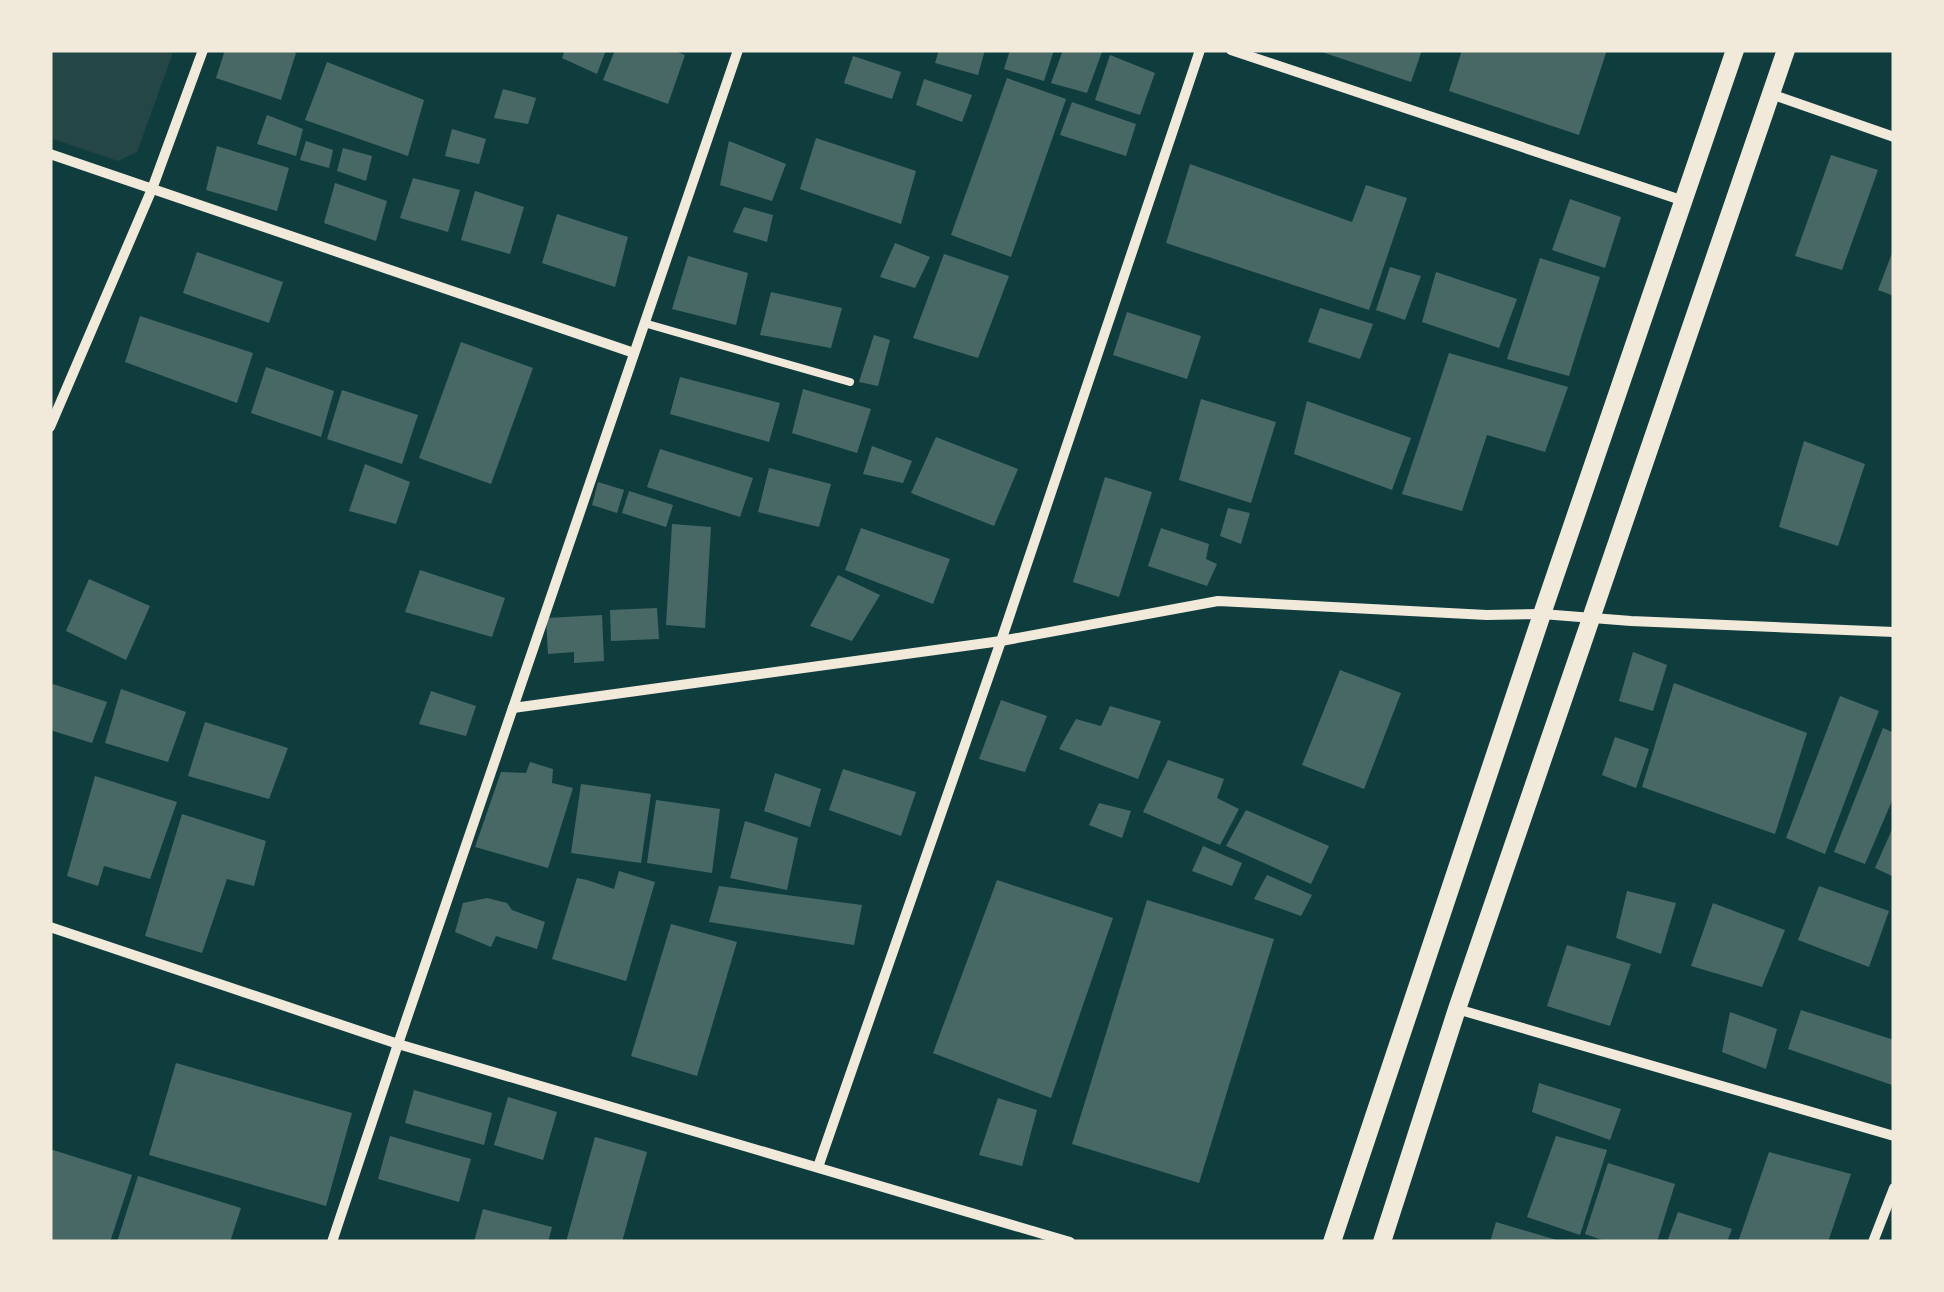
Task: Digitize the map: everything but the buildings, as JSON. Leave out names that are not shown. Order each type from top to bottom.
[{"type":"street","points":[[50,427],[152,190],[204,50]]},
{"type":"street","points":[[332,1242],[738,50]]},
{"type":"street","points":[[818,1167],[1200,50]]},
{"type":"street","points":[[1231,50],[1685,202]]},
{"type":"street","points":[[1332,1242],[1735,50]]},
{"type":"street","points":[[1382,1242],[1457,1009],[1786,50]]},
{"type":"street","points":[[1771,94],[1894,137]]},
{"type":"street","points":[[50,154],[634,353]]},
{"type":"street","points":[[512,708],[1001,641],[1218,602],[1894,632]]},
{"type":"street","points":[[50,927],[398,1044],[1070,1242]]},
{"type":"street","points":[[1457,1009],[1894,1136]]},
{"type":"street","points":[[1873,1242],[1894,1188]]},
{"type":"lane","points":[[644,323],[850,382]]},
{"type":"shaded area","points":[[50,50],[174,50],[137,152],[118,161],[50,138]]}]
